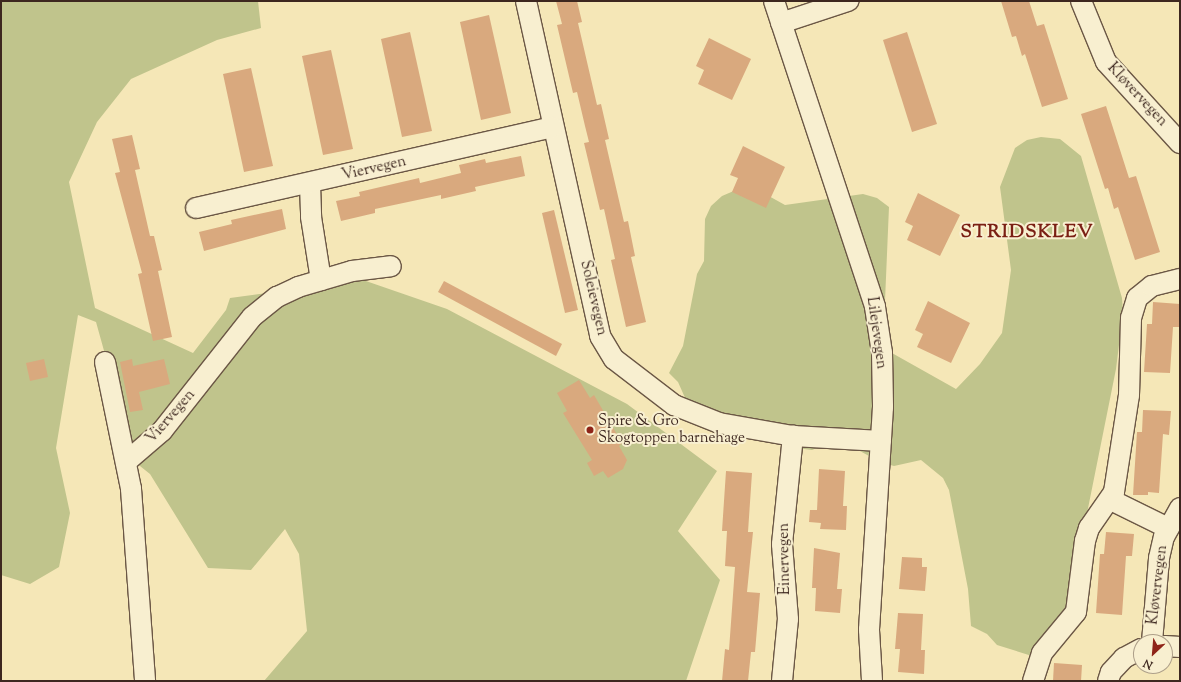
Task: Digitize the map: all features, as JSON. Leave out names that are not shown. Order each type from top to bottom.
[{"type":"street","name":"Soleievegen","points":[[526,1],[552,127],[600,336],[614,359],[646,386],[695,414],[719,423],[793,436],[880,441]]},
{"type":"street","name":"Lilejevegen","points":[[774,1],[875,307],[882,353],[880,441],[870,630],[872,681]]},
{"type":"street","points":[[781,23],[848,1]]},
{"type":"street","name":"Kløvervegen","points":[[1081,1],[1106,62],[1180,142]]},
{"type":"street","name":"Viervegen","points":[[196,208],[310,184],[552,127]]},
{"type":"street","points":[[310,184],[311,217],[321,280]]},
{"type":"street","name":"Viervegen","points":[[126,462],[162,431],[252,317],[277,297],[321,280],[391,266]]},
{"type":"street","points":[[1033,681],[1042,653],[1076,612],[1085,541],[1096,517],[1111,500],[1119,472],[1129,395],[1132,318],[1138,298],[1152,286],[1180,279]]},
{"type":"street","name":"Viervegen","points":[[105,362],[131,489],[145,681]]},
{"type":"street","name":"Einervegen","points":[[782,681],[788,619],[782,544],[793,436]]},
{"type":"street","points":[[1111,500],[1168,528]]},
{"type":"street","name":"Kløvervegen","points":[[1153,634],[1158,558],[1168,528],[1180,508]]},
{"type":"street","points":[[1108,681],[1111,672],[1124,658],[1133,653]]},
{"type":"green space","points":[[1,1],[258,1],[261,28],[217,40],[131,79],[97,122],[69,182],[95,308],[193,353],[226,310],[230,298],[363,280],[447,309],[627,404],[717,471],[678,531],[720,580],[686,681],[264,681],[307,631],[299,554],[285,529],[251,570],[208,568],[150,474],[135,462],[96,322],[78,315],[56,448],[70,513],[59,567],[30,584],[1,575]]},
{"type":"green space","points":[[1041,137],[1060,139],[1081,156],[1122,298],[1123,313],[1116,369],[1069,603],[1042,637],[1032,656],[997,645],[987,634],[971,626],[968,589],[949,490],[943,478],[921,460],[894,466],[880,462],[838,439],[812,450],[797,448],[690,409],[678,382],[669,373],[683,346],[697,274],[704,261],[705,219],[711,206],[722,196],[736,190],[767,195],[785,205],[863,194],[877,198],[889,207],[883,348],[956,389],[980,364],[1002,333],[1011,270],[1000,187],[1015,148],[1027,140]]},
{"type":"building","points":[[556,1],[577,1],[582,22],[578,23],[597,105],[601,104],[609,139],[605,140],[624,222],[628,221],[635,256],[631,257],[646,322],[626,327],[611,260],[615,259],[604,209],[600,210],[584,143],[589,142],[577,92],[573,93],[557,25],[562,24]]},
{"type":"building","points":[[1001,1],[1029,1],[1037,26],[1044,24],[1068,99],[1042,107],[1025,54],[1022,56],[1016,36],[1012,37]]},
{"type":"building","points":[[489,15],[511,113],[481,120],[460,22]]},
{"type":"building","points":[[410,32],[432,131],[402,137],[381,39]]},
{"type":"building","points":[[907,32],[937,124],[912,132],[883,40]]},
{"type":"building","points":[[709,38],[751,59],[732,100],[698,84],[704,70],[696,66]]},
{"type":"building","points":[[331,50],[353,149],[323,155],[302,56]]},
{"type":"building","points":[[251,68],[273,166],[244,172],[223,74]]},
{"type":"building","points":[[1106,106],[1129,178],[1136,176],[1160,252],[1135,260],[1118,207],[1114,209],[1108,188],[1105,189],[1081,114]]},
{"type":"building","points":[[132,135],[140,169],[135,170],[150,236],[154,236],[162,270],[158,271],[172,337],[153,341],[138,274],[142,273],[115,173],[120,172],[112,139]]},
{"type":"building","points":[[743,146],[785,167],[766,208],[732,192],[738,178],[730,175]]},
{"type":"building","points":[[521,156],[525,176],[475,187],[476,191],[441,199],[441,195],[375,209],[375,213],[341,221],[336,201],[360,196],[359,192],[419,178],[420,183],[461,173],[459,165],[485,159],[486,163]]},
{"type":"building","points":[[918,193],[960,215],[940,256],[907,240],[913,226],[905,222]]},
{"type":"building","points":[[282,209],[286,229],[204,251],[199,232],[232,224],[231,220]]},
{"type":"building","points":[[554,210],[578,310],[565,313],[542,213]]},
{"type":"building","points":[[444,281],[562,344],[556,356],[438,292]]},
{"type":"building","points":[[928,301],[970,323],[951,363],[917,347],[923,334],[915,330]]},
{"type":"building","points":[[1153,302],[1180,304],[1180,327],[1173,327],[1170,373],[1144,372],[1147,324],[1152,324]]},
{"type":"building","points":[[44,359],[48,377],[30,381],[26,363]]},
{"type":"building","points":[[132,359],[133,366],[164,359],[170,384],[139,392],[143,410],[130,412],[120,362]]},
{"type":"building","points":[[579,380],[590,398],[594,395],[622,443],[619,446],[627,460],[623,469],[608,478],[603,471],[594,476],[587,463],[592,460],[563,413],[567,411],[557,393]]},
{"type":"building","points":[[1143,410],[1171,411],[1169,435],[1163,434],[1159,493],[1148,492],[1148,495],[1133,495],[1137,432],[1142,432]]},
{"type":"building","points":[[819,469],[845,471],[843,506],[847,506],[846,530],[820,529],[821,523],[809,522],[810,510],[817,510]]},
{"type":"building","points":[[726,471],[752,473],[748,532],[753,532],[747,592],[760,593],[755,652],[751,652],[748,681],[722,681],[725,649],[729,650],[735,567],[725,566],[727,531],[722,531]]},
{"type":"building","points":[[1106,532],[1134,534],[1132,556],[1126,556],[1122,615],[1096,613],[1100,554],[1104,554]]},
{"type":"building","points":[[814,548],[840,553],[837,589],[842,589],[840,613],[815,611],[816,588],[812,588]]},
{"type":"building","points":[[902,557],[922,558],[922,567],[927,567],[925,591],[899,589]]},
{"type":"building","points":[[898,613],[923,614],[921,650],[925,650],[924,674],[898,672],[900,649],[895,649]]},
{"type":"building","points":[[1054,663],[1082,665],[1081,681],[1053,681]]},
{"type":"place","name":"Spire & Gro Skogtoppen barnehage","points":[[590,430]]},
{"type":"district","name":"STRIDSKLEV","points":[[1027,233]]}]
